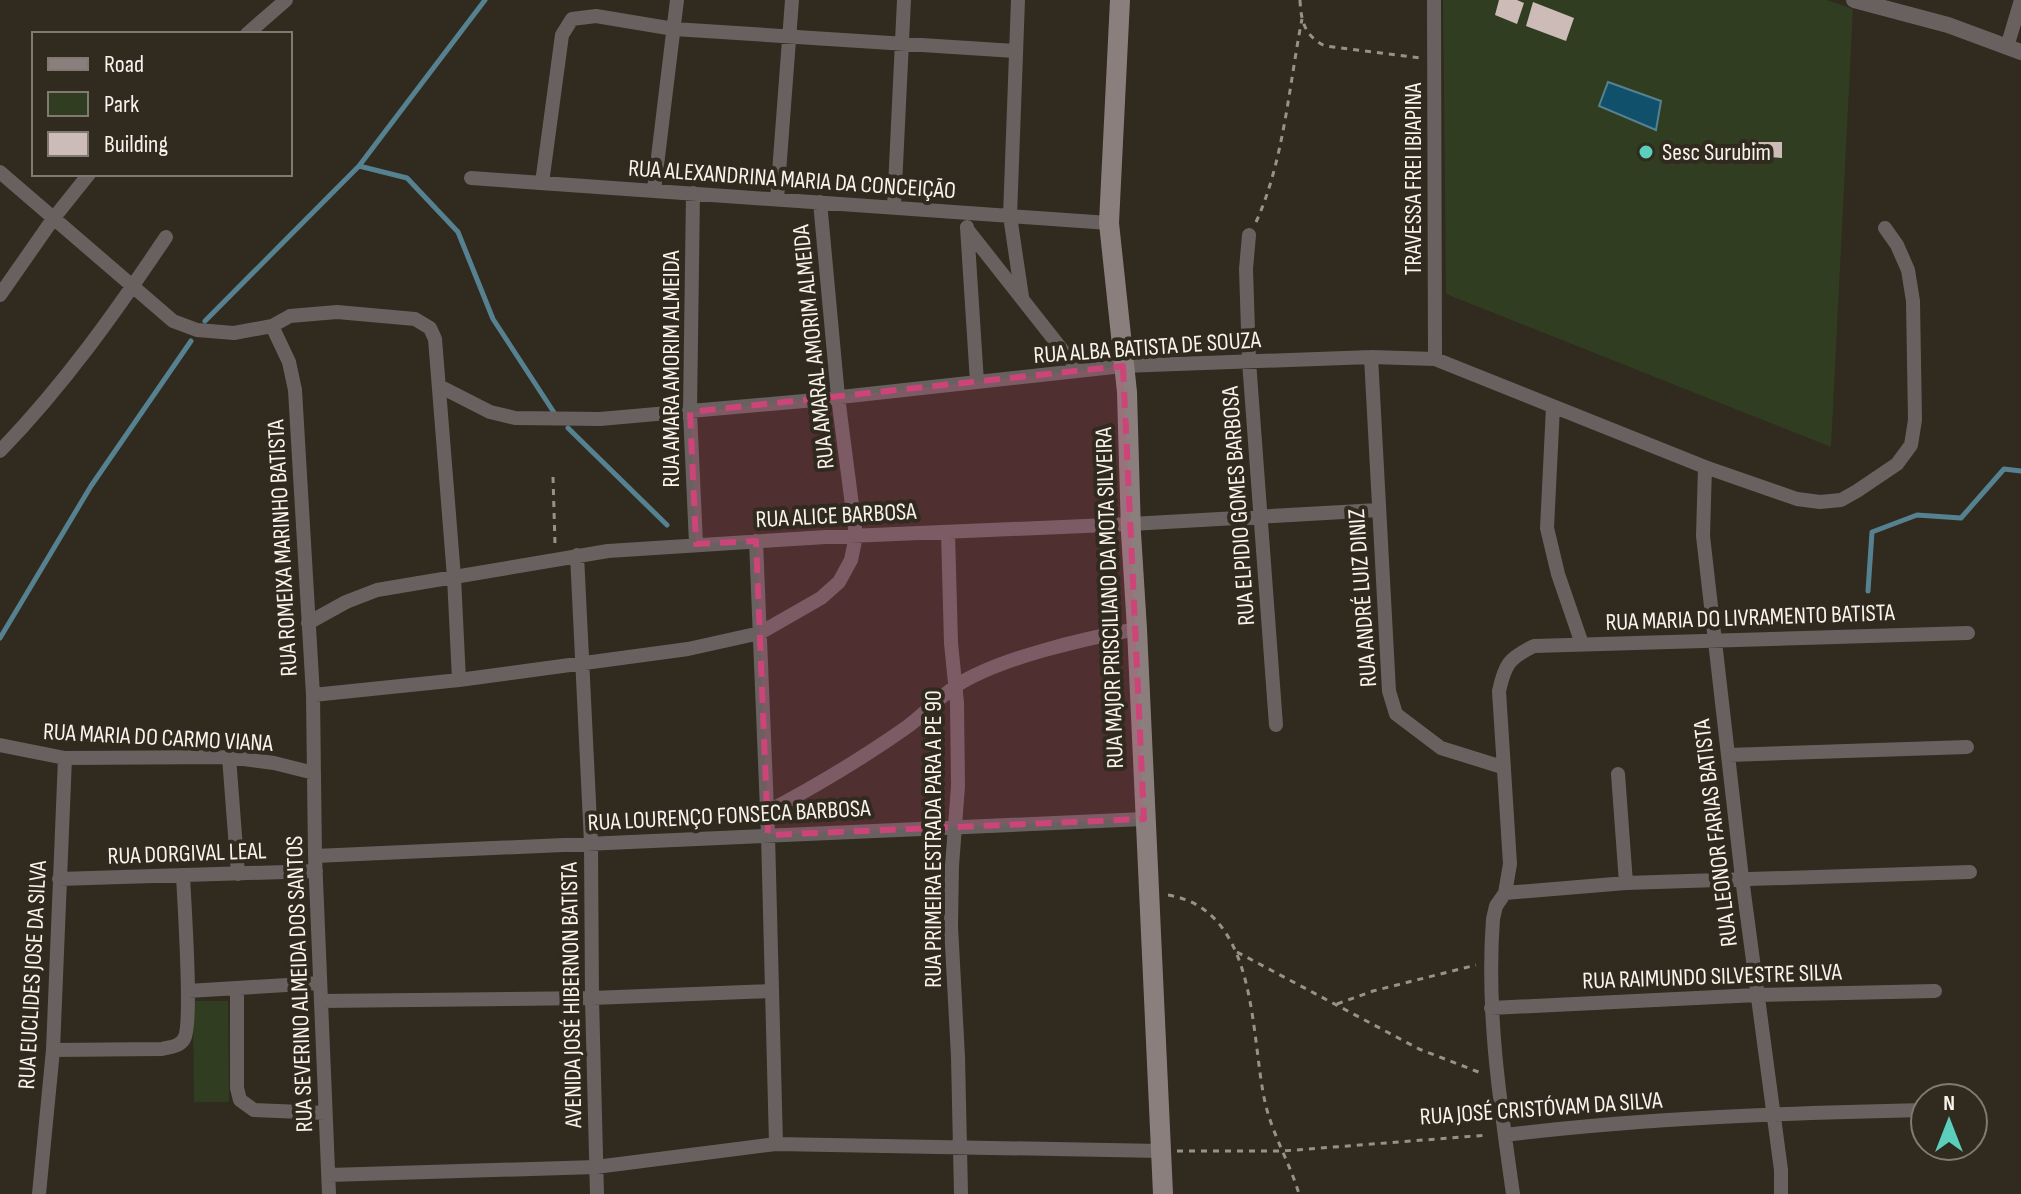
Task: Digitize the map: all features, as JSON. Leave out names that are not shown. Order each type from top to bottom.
[{"type":"main road","name":"RUA MAJOR PRISCILIANO DA MOTA SILVEIRA","points":[[1120,0],[1109,223],[1123,366],[1163,1194]]},
{"type":"street","points":[[249,32],[286,0]]},
{"type":"street","points":[[654,190],[677,0]]},
{"type":"street","points":[[777,199],[792,0]]},
{"type":"street","points":[[894,207],[904,0]]},
{"type":"street","points":[[1018,0],[1010,216],[1022,297]]},
{"type":"street","name":"TRAVESSA FREI IBIAPINA","points":[[1434,0],[1435,359]]},
{"type":"street","points":[[1854,0],[1948,25],[2014,49],[2021,0]]},
{"type":"street","points":[[542,183],[562,35],[572,19],[584,16],[674,29],[790,39],[1015,51]]},
{"type":"street","points":[[0,172],[173,321],[197,330],[234,333],[272,326],[290,316],[337,312],[415,319],[430,328],[435,339],[439,386],[459,680]]},
{"type":"street","points":[[0,295],[87,176]]},
{"type":"street","name":"RUA ALEXANDRINA MARIA DA CONCEIÇÃO","points":[[471,178],[894,207],[967,221],[1010,216],[1109,223]]},
{"type":"street","name":"RUA AMARA AMORIM ALMEIDA","points":[[693,193],[690,412],[696,544]]},
{"type":"street","name":"RUA AMARAL AMORIM ALMEIDA","points":[[820,202],[838,397],[856,536]]},
{"type":"street","points":[[967,221],[1078,370]]},
{"type":"street","points":[[967,221],[977,382]]},
{"type":"street","name":"RUA ALBA BATISTA DE SOUZA","points":[[439,386],[490,412],[515,418],[600,419],[1123,366],[1371,357],[1435,359],[1705,467],[1797,499],[1820,502],[1841,500],[1897,464],[1911,445],[1915,420],[1913,301],[1908,270],[1885,228]]},
{"type":"street","name":"RUA ELPIDIO GOMES BARBOSA","points":[[1249,235],[1246,269],[1249,361],[1276,725]]},
{"type":"street","points":[[0,451],[41,409],[101,334],[166,237]]},
{"type":"street","name":"RUA ROMEIXA MARINHO BATISTA","points":[[272,326],[289,362],[295,390],[313,695],[314,773]]},
{"type":"street","name":"RUA ANDRÉ LUIZ DINIZ","points":[[1371,357],[1389,691],[1396,714],[1441,748],[1502,767]]},
{"type":"street","points":[[1553,407],[1547,528],[1558,574],[1582,644]]},
{"type":"street","name":"RUA LEONOR FARIAS BATISTA","points":[[1705,467],[1703,536],[1781,1194]]},
{"type":"street","name":"RUA ALICE BARBOSA","points":[[308,623],[346,602],[377,590],[577,555],[696,544],[1378,510]]},
{"type":"street","name":"RUA PRIMEIRA ESTRADA PARA A PE 90","points":[[948,532],[958,786],[951,926],[961,1194]]},
{"type":"street","points":[[313,695],[648,656],[760,633],[821,598],[839,582],[851,560],[856,536]]},
{"type":"street","points":[[756,541],[776,1144]]},
{"type":"street","name":"AVENIDA JOSÉ HIBERNON BATISTA","points":[[577,555],[591,843],[597,1194]]},
{"type":"street","points":[[767,812],[825,781],[893,737],[931,709],[955,686],[991,669],[1040,653],[1094,637],[1137,629]]},
{"type":"street","name":"RUA MARIA DO LIVRAMENTO BATISTA","points":[[1502,767],[1499,691],[1503,672],[1512,657],[1534,646],[1968,633]]},
{"type":"street","name":"RUA MARIA DO CARMO VIANA","points":[[0,745],[65,758],[229,757],[274,763],[314,773]]},
{"type":"street","points":[[1728,755],[1967,747]]},
{"type":"street","points":[[229,757],[238,874]]},
{"type":"street","name":"RUA EUCLIDES JOSE DA SILVA","points":[[39,1194],[53,1050],[65,758]]},
{"type":"street","points":[[1502,767],[1510,864],[1505,893],[1496,906],[1493,919],[1491,1008],[1496,1078],[1513,1194]]},
{"type":"street","name":"RUA SEVERINO ALMEIDA DOS SANTOS","points":[[314,773],[329,1194]]},
{"type":"street","points":[[1618,774],[1626,883]]},
{"type":"street","name":"RUA LOURENÇO FONSECA BARBOSA","points":[[315,856],[1144,819]]},
{"type":"street","name":"RUA DORGIVAL LEAL","points":[[59,879],[316,871]]},
{"type":"street","points":[[1505,893],[1626,883],[1970,872]]},
{"type":"street","points":[[53,1050],[162,1049],[177,1046],[185,1038],[188,991],[183,875]]},
{"type":"street","points":[[188,991],[320,983]]},
{"type":"street","points":[[237,988],[237,1088],[240,1100],[254,1110],[325,1113]]},
{"type":"street","points":[[321,1001],[592,998],[770,991]]},
{"type":"street","name":"RUA RAIMUNDO SILVESTRE SILVA","points":[[1491,1008],[1757,995],[1935,991]]},
{"type":"street","name":"RUA JOSÉ CRISTÓVAM DA SILVA","points":[[1505,1135],[1772,1114],[1909,1110]]},
{"type":"street","points":[[329,1175],[596,1167],[776,1144],[1161,1151]]},
{"type":"path","points":[[1300,0],[1305,29],[1313,40],[1325,46],[1435,60]]},
{"type":"path","points":[[1249,235],[1267,197],[1274,169],[1302,19]]},
{"type":"path","points":[[553,477],[555,560]]},
{"type":"path","points":[[1148,892],[1180,897],[1207,912],[1235,950],[1247,982],[1265,1103],[1299,1194]]},
{"type":"path","points":[[1235,950],[1419,1049],[1496,1078]]},
{"type":"path","points":[[1335,1005],[1448,970],[1491,962]]},
{"type":"path","name":"RUA JOSÉ CRISTÓVAM DA SILVA","points":[[1161,1151],[1283,1151],[1505,1135]]},
{"type":"highlighted area","points":[[1123,366],[1144,819],[768,835],[756,541],[696,544],[690,412]]},
{"type":"green space","name":"Sesc Surubim","points":[[1443,0],[1827,0],[1853,9],[1831,447],[1446,294]]},
{"type":"green space","points":[[193,1001],[228,1001],[229,1102],[194,1102]]},
{"type":"water","points":[[1608,82],[1661,101],[1656,130],[1599,106]]},
{"type":"building","points":[[1499,0],[1524,3],[1517,24],[1495,15]]},
{"type":"building","points":[[1533,2],[1574,18],[1566,41],[1526,26]]},
{"type":"building","points":[[1752,142],[1782,142],[1782,158],[1753,156]]},
{"type":"waterway","points":[[205,321],[359,166],[485,0]]},
{"type":"waterway","points":[[359,166],[407,178],[458,232],[493,319],[555,414]]},
{"type":"waterway","points":[[0,638],[91,486],[191,341]]},
{"type":"waterway","points":[[568,428],[667,525]]},
{"type":"waterway","points":[[1868,591],[1872,532],[1917,515],[1961,518],[2004,469],[2021,471]]},
{"type":"place","name":"Sesc Surubim","points":[[1646,152]]}]
